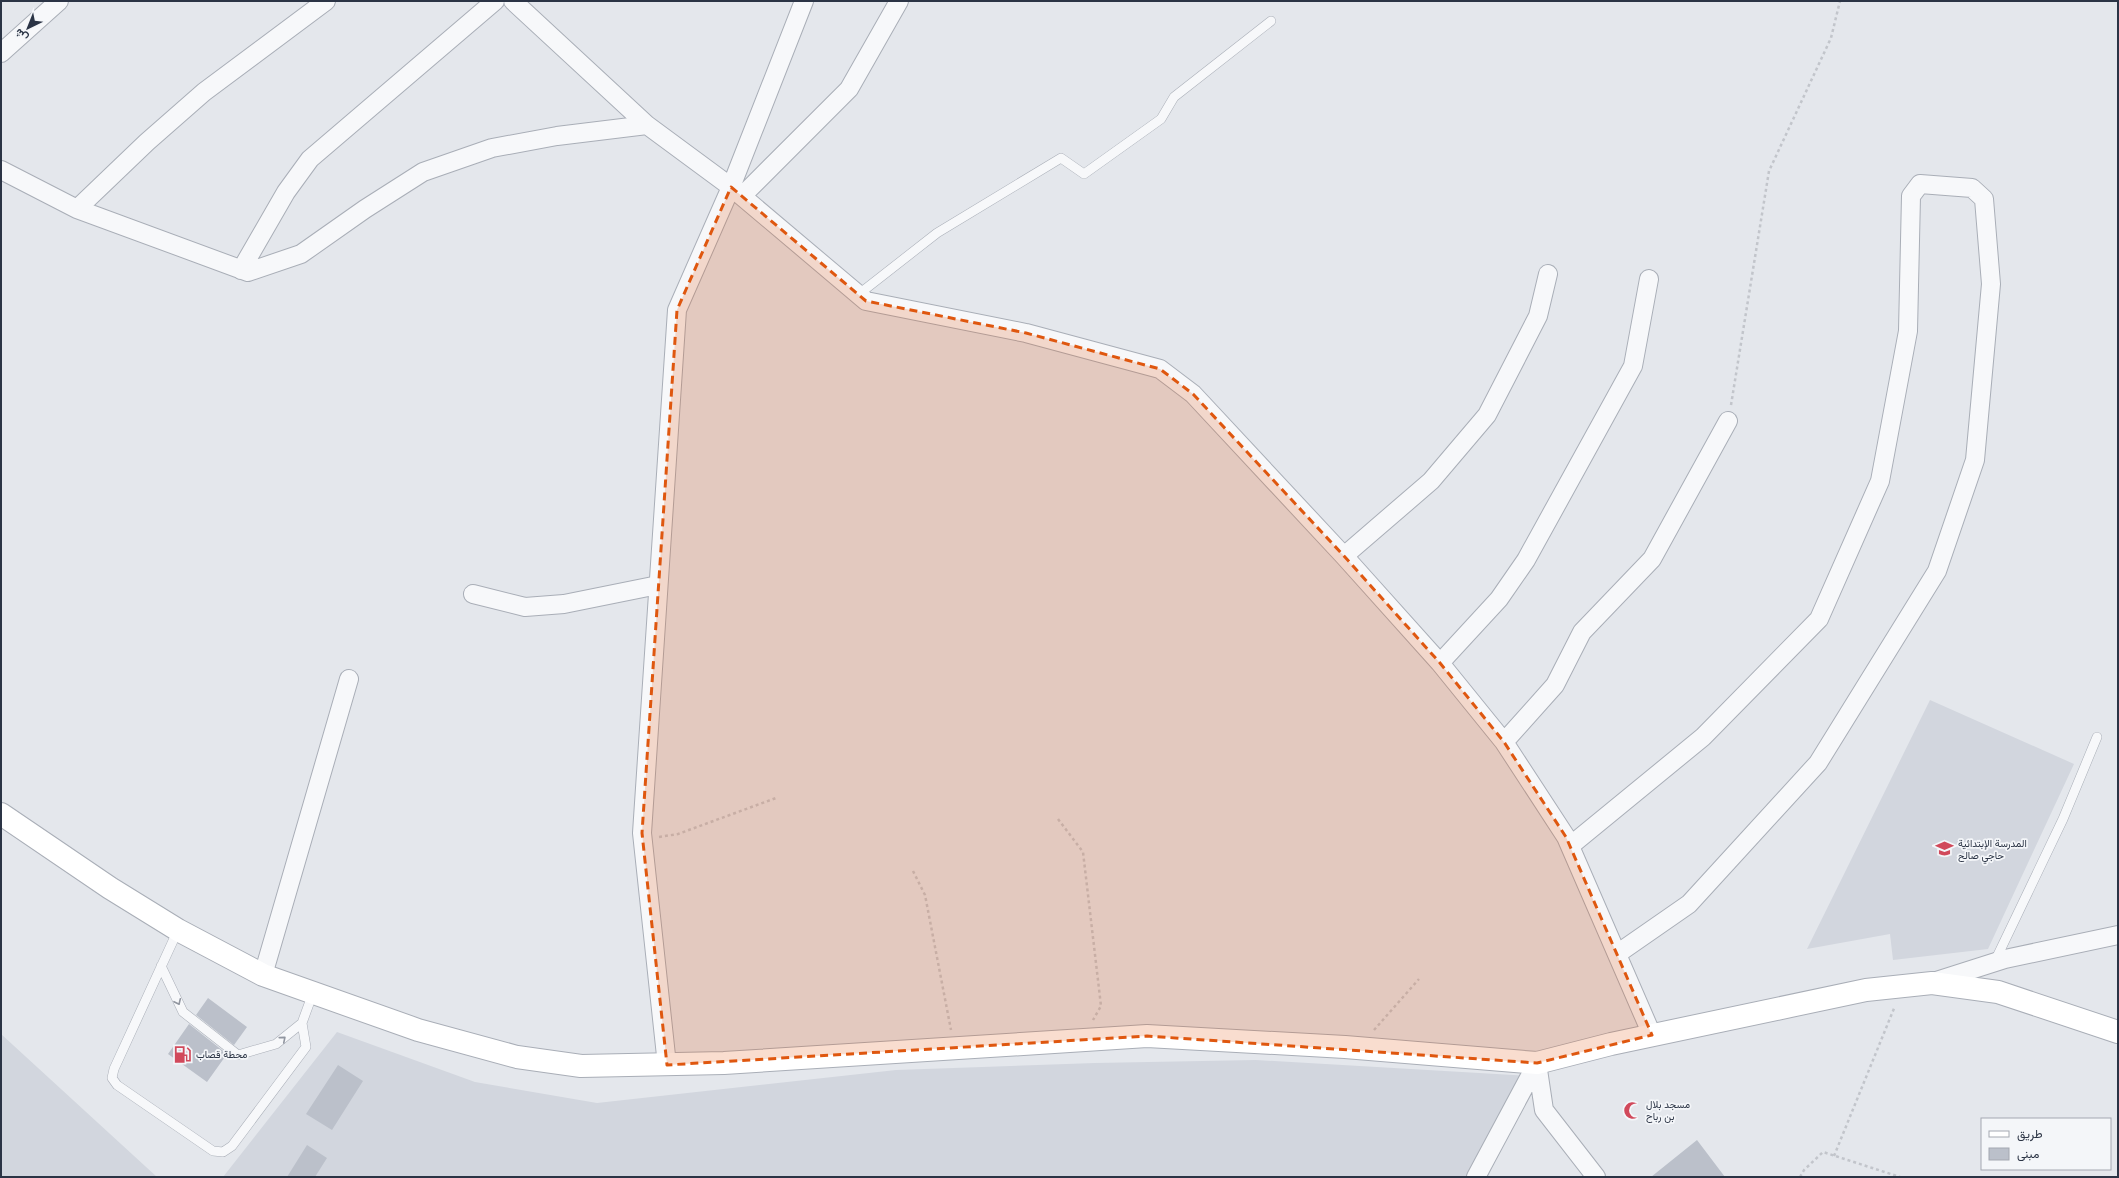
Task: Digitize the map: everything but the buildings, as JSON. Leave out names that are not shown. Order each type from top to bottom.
[{"type":"main road","points":[[1,814],[110,888],[178,930],[263,975],[418,1030],[517,1057],[581,1066],[724,1063],[1147,1036],[1358,1048],[1537,1063],[1652,1035],[1866,990],[1932,982],[1998,992],[2118,1032]]},
{"type":"street","points":[[1,53],[59,1]]},
{"type":"street","points":[[77,210],[147,142],[204,92],[326,1]]},
{"type":"street","points":[[241,270],[286,192],[310,159],[495,1]]},
{"type":"street","points":[[513,1],[647,125],[736,191],[866,301],[1026,333],[1160,369],[1193,394],[1344,556],[1440,663],[1504,742],[1570,846],[1652,1035]]},
{"type":"street","points":[[667,1065],[643,839],[676,310],[736,191],[804,1]]},
{"type":"street","points":[[736,191],[849,89],[899,1]]},
{"type":"street","points":[[1,170],[77,210],[248,272],[301,254],[365,209],[423,172],[492,148],[557,136],[647,125]]},
{"type":"street","points":[[1570,846],[1703,737],[1819,619],[1880,481],[1908,331],[1911,196],[1920,184],[1972,188],[1984,199],[1991,284],[1975,460],[1937,571],[1818,763],[1689,904],[1617,954]]},
{"type":"street","points":[[1344,556],[1431,481],[1487,415],[1538,316],[1548,274]]},
{"type":"street","points":[[1440,663],[1499,599],[1526,560],[1633,366],[1649,279]]},
{"type":"street","points":[[1504,742],[1555,685],[1582,632],[1652,559],[1728,422]]},
{"type":"street","points":[[474,594],[525,607],[564,604],[658,585]]},
{"type":"street","points":[[263,975],[349,679]]},
{"type":"street","points":[[1932,982],[1994,962],[2118,935]]},
{"type":"street","points":[[1476,1177],[1537,1063]]},
{"type":"street","points":[[1537,1063],[1544,1110],[1596,1177]]},
{"type":"lane","points":[[859,294],[937,233],[1061,158],[1084,174],[1161,119],[1174,97],[1271,21]]},
{"type":"lane","points":[[1994,962],[2063,819],[2097,737]]},
{"type":"lane","points":[[178,930],[114,1068],[112,1078],[116,1085],[213,1151],[223,1152],[232,1146],[306,1047],[302,1023],[313,992]]},
{"type":"lane","points":[[161,966],[183,1012],[238,1055],[276,1044],[302,1023]]},
{"type":"path","points":[[1728,422],[1768,171],[1831,38],[1840,1]]},
{"type":"path","points":[[643,839],[678,834],[776,798]]},
{"type":"path","points":[[1058,819],[1083,852],[1101,1006],[1083,1040]]},
{"type":"path","points":[[913,871],[925,895],[954,1048]]},
{"type":"path","points":[[1358,1048],[1419,979]]},
{"type":"path","points":[[1834,1156],[1904,986]]},
{"type":"path","points":[[1800,1177],[1804,1170],[1823,1152],[1900,1177]]},
{"type":"highlighted area","points":[[731,187],[866,301],[1026,333],[1160,369],[1193,394],[1344,556],[1440,663],[1504,742],[1566,837],[1652,1035],[1537,1063],[1147,1036],[667,1065],[642,833],[677,310]]},
{"type":"shaded area","name":"المدرسة الإبتدائية حاجي صالح","points":[[1930,700],[2074,764],[1988,949],[1893,960],[1890,934],[1807,949]]},
{"type":"shaded area","points":[[337,1032],[475,1082],[597,1103],[896,1070],[1095,1063],[1256,1060],[1529,1076],[1488,1177],[223,1177]]},
{"type":"shaded area","points":[[1,1034],[157,1177],[1,1177]]},
{"type":"place","name":"المدرسة الإبتدائية حاجي صالح","points":[[1945,849]]},
{"type":"place","name":"محطة قصاب","points":[[183,1054]]},
{"type":"place","name":"مسجد بلال بن رباح","points":[[1633,1110]]}]
